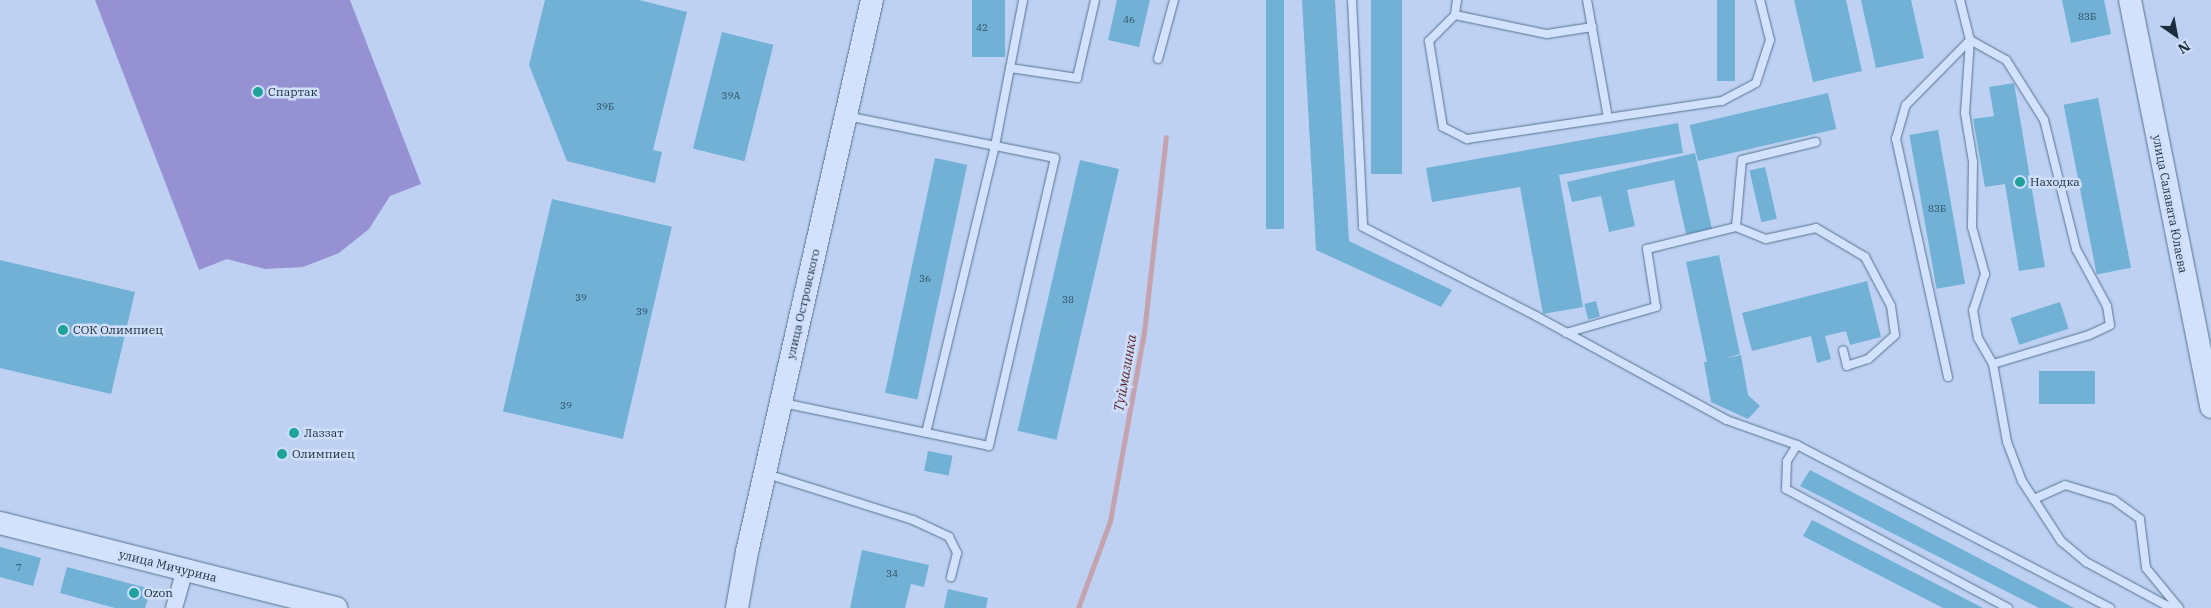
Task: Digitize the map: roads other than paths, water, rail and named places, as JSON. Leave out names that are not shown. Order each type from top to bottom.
[{"type":"street","name":"улица Островского","points":[[737,608],[747,552],[872,0]]},
{"type":"street","name":"улица Салавата Юлаева","points":[[2130,0],[2211,407]]},
{"type":"street","name":"улица Мичурина","points":[[0,523],[336,608]]},
{"type":"street","points":[[174,608],[185,570]]},
{"type":"lane","points":[[926,433],[995,146],[1023,0]]},
{"type":"lane","points":[[1010,68],[1077,78],[1094,0]]},
{"type":"lane","points":[[1158,59],[1174,0]]},
{"type":"lane","points":[[1352,0],[1363,227],[1566,332],[1727,420],[1797,445],[2110,608]]},
{"type":"lane","points":[[1457,0],[1455,15],[1428,41],[1443,127],[1468,139],[1722,101],[1756,83],[1770,40],[1760,0]]},
{"type":"lane","points":[[1587,0],[1608,118]]},
{"type":"lane","points":[[1960,0],[1970,40],[1965,113],[1973,162],[1972,227],[1985,274],[1973,310],[1978,338],[1993,364],[2007,442],[2022,481],[2061,541],[2086,562],[2171,608]]},
{"type":"lane","points":[[1455,15],[1547,34],[1592,27]]},
{"type":"lane","points":[[1970,40],[2006,60],[2044,120],[2076,250],[2107,306],[2110,325],[2089,335],[1993,364]]},
{"type":"lane","points":[[1948,377],[1896,139],[1906,105],[1970,40]]},
{"type":"lane","points":[[781,403],[989,446],[1056,158],[846,116]]},
{"type":"lane","points":[[1736,227],[1742,160],[1816,142]]},
{"type":"lane","points":[[1566,332],[1656,307],[1647,249],[1736,227],[1766,239],[1816,228],[1865,257],[1890,306],[1895,334],[1868,359],[1861,362],[1847,366],[1843,350]]},
{"type":"lane","points":[[1797,445],[1787,461],[1786,489],[2008,608]]},
{"type":"lane","points":[[765,474],[913,520],[949,537],[957,553],[951,577]]},
{"type":"lane","points":[[2034,499],[2065,485],[2114,500],[2140,519],[2146,568],[2179,608]]},
{"type":"waterway","name":"Туймазинка","points":[[1078,608],[1110,521],[1144,332],[1166,137]]},
{"type":"place","name":"Спартак","points":[[258,92]]},
{"type":"place","name":"Находка","points":[[2020,182]]},
{"type":"place","name":"СОК Олимпиец","points":[[63,330]]},
{"type":"place","name":"Лаззат","points":[[294,433]]},
{"type":"place","name":"Олимпиец","points":[[282,454]]},
{"type":"place","name":"Ozon","points":[[134,593]]}]
